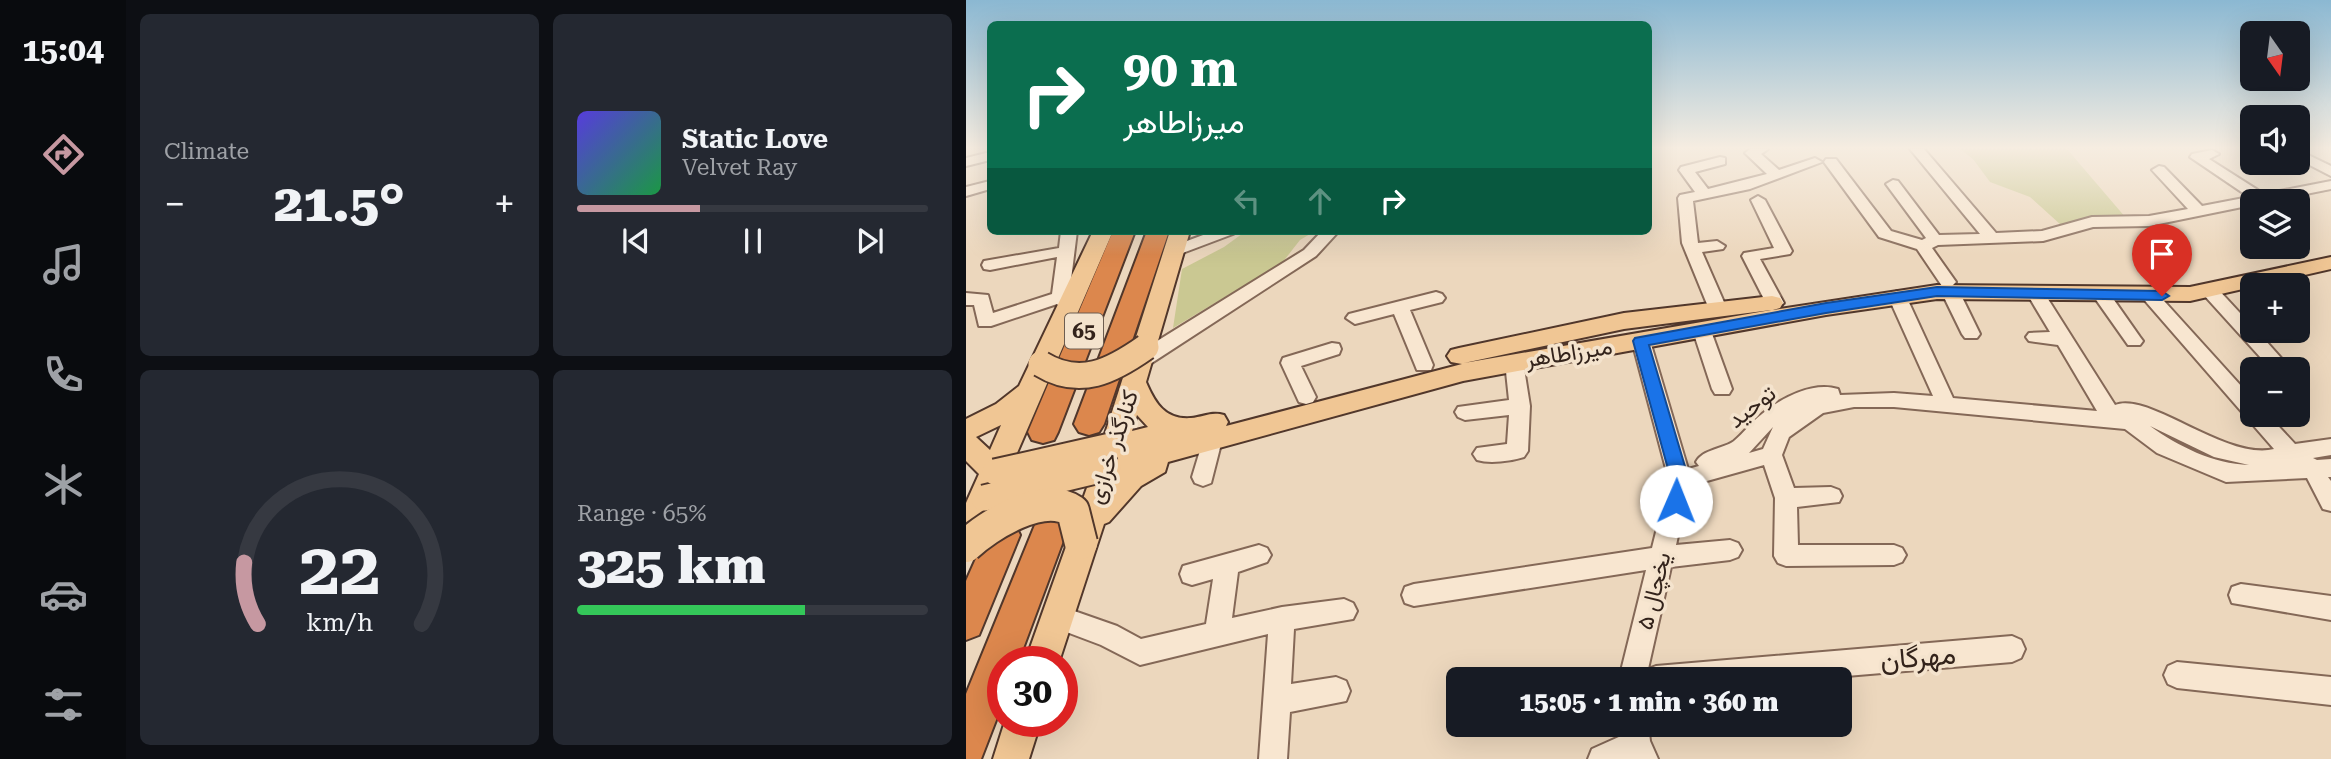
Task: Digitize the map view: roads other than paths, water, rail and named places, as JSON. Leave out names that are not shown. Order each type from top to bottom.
[{"type":"highway","name":"65","points":[[1043,432],[1122,235]]},
{"type":"highway","name":"65","points":[[1089,424],[1114,357],[1171,236]]},
{"type":"highway","points":[[966,745],[1073,533]]},
{"type":"highway","points":[[966,623],[1003,535]]},
{"type":"main road","points":[[966,536],[972,499],[991,469],[1036,376],[1064,301],[1101,235]]},
{"type":"main road","name":"کنارگذر خرازی","points":[[1047,646],[1057,617],[1073,533],[1111,457],[1140,363],[1171,236]]},
{"type":"main road","name":"میرزاطاهر","points":[[972,499],[1111,457],[1514,362],[1555,345],[1641,341],[1698,322],[1718,309],[1863,289],[2178,284],[2331,252]]},
{"type":"main road","name":"میرزاطاهر","points":[[1204,434],[1306,397],[1424,365],[1698,322],[1949,287],[2149,295],[2209,290],[2331,263]]},
{"type":"main road","points":[[966,430],[1014,406],[1036,376],[1051,372],[1069,377],[1088,376],[1140,363],[1150,416],[1166,426],[1204,434]]},
{"type":"main road","points":[[1073,533],[1131,478],[1204,434]]},
{"type":"main road","points":[[966,444],[991,469]]},
{"type":"main road","name":"میرزاطاهر","points":[[991,469],[1111,457]]},
{"type":"main road","points":[[966,546],[998,521],[1049,505],[1073,511],[1078,521],[1073,533]]},
{"type":"main road","points":[[1011,759],[1018,737]]},
{"type":"street","points":[[1696,184],[1703,194]]},
{"type":"street","points":[[1718,309],[1692,248],[1685,198],[1742,184]]},
{"type":"street","points":[[1842,184],[1885,234],[1929,243],[1991,237],[2043,236],[2092,222],[2149,221],[2240,203]]},
{"type":"street","points":[[1893,184],[1929,243],[1971,334]]},
{"type":"street","points":[[1947,184],[1991,237]]},
{"type":"street","points":[[2172,184],[2198,211]]},
{"type":"street","points":[[2310,189],[2331,185]]},
{"type":"street","points":[[966,192],[987,186]]},
{"type":"street","points":[[1758,200],[1784,251],[1750,256],[1775,303]]},
{"type":"street","points":[[966,299],[982,299],[985,322],[1064,301],[1068,235]]},
{"type":"street","points":[[1140,363],[1294,264],[1310,253],[1327,235]]},
{"type":"street","points":[[1692,248],[1717,246]]},
{"type":"street","points":[[990,265],[1066,251]]},
{"type":"street","points":[[2209,290],[2271,357]]},
{"type":"street","points":[[2035,292],[2108,413]]},
{"type":"street","points":[[2101,294],[2134,341]]},
{"type":"street","points":[[2149,295],[2240,397]]},
{"type":"street","points":[[1897,296],[1943,401]]},
{"type":"street","points":[[1355,318],[1436,298]]},
{"type":"street","points":[[1400,307],[1424,365]]},
{"type":"street","points":[[1698,322],[1722,389]]},
{"type":"street","points":[[2035,337],[2064,339]]},
{"type":"street","name":"یخچال ۵","points":[[1635,667],[1680,480],[1641,341]]},
{"type":"street","points":[[1306,397],[1290,363],[1332,349]]},
{"type":"street","points":[[1484,454],[1517,452],[1520,407],[1514,362]]},
{"type":"street","name":"توحید","points":[[1680,480],[1696,467],[1740,448],[1814,401],[1943,401],[2108,413],[2157,420],[2221,451],[2264,460],[2331,447]]},
{"type":"street","points":[[1465,412],[1520,407]]},
{"type":"street","name":"توحید","points":[[2108,413],[2130,422],[2164,447],[2226,473],[2261,474],[2322,469]]},
{"type":"street","name":"توحید","points":[[1680,480],[1771,455],[1775,426]]},
{"type":"street","points":[[2267,427],[2290,453],[2322,469],[2331,502]]},
{"type":"street","points":[[1203,477],[1204,434]]},
{"type":"street","points":[[1771,455],[1786,498],[1786,556],[1894,555]]},
{"type":"street","points":[[1786,498],[1831,496]]},
{"type":"street","points":[[1414,595],[1662,557],[1730,550]]},
{"type":"street","points":[[1192,574],[1259,555]]},
{"type":"street","points":[[1217,636],[1227,564]]},
{"type":"street","points":[[2241,595],[2331,608]]},
{"type":"street","points":[[1057,617],[1108,635],[1140,652],[1282,619],[1344,611]]},
{"type":"street","points":[[1273,759],[1282,619]]},
{"type":"street","name":"مهرگان","points":[[1799,667],[2012,649]]},
{"type":"street","points":[[2177,675],[2331,691]]},
{"type":"street","points":[[1276,700],[1336,691]]},
{"type":"street","points":[[1602,759],[1638,743]]}]
